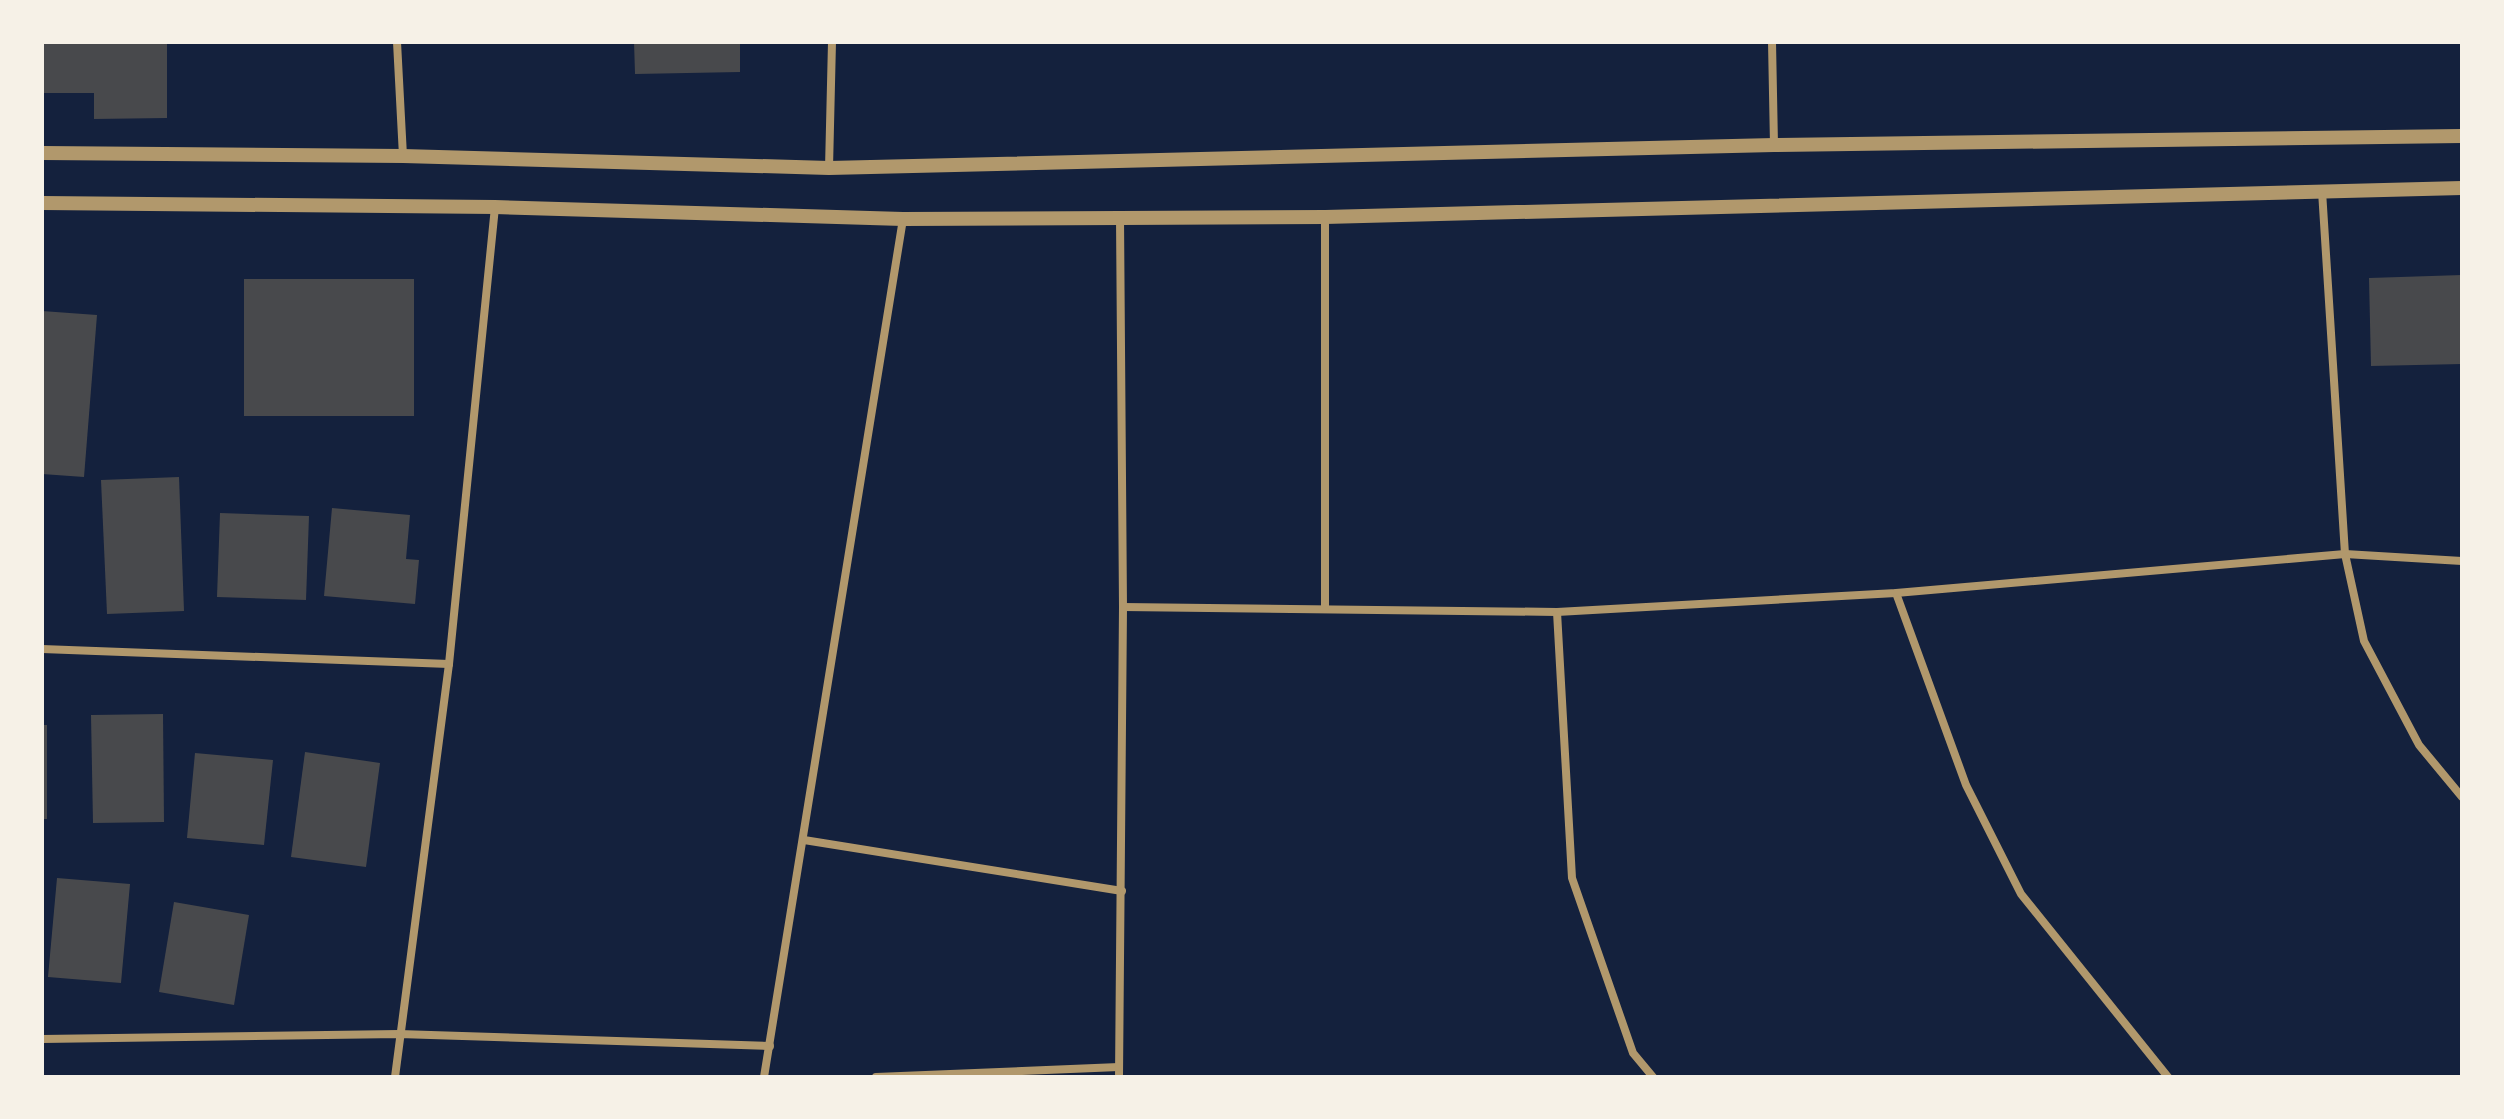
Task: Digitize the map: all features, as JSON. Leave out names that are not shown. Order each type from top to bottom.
[{"type":"street","points":[[397,42],[403,156]]},
{"type":"street","points":[[829,168],[832,42]]},
{"type":"street","points":[[1772,42],[1774,145]]},
{"type":"street","points":[[42,153],[403,156],[829,168],[1774,145],[2462,136]]},
{"type":"street","points":[[42,203],[495,207],[903,219],[1325,217],[2462,188]]},
{"type":"street","points":[[2322,190],[2345,554],[2364,641],[2419,745],[2462,797]]},
{"type":"street","points":[[395,1077],[449,664],[495,207]]},
{"type":"street","points":[[1325,217],[1325,608]]},
{"type":"street","points":[[876,1077],[1119,1072],[1123,607],[1120,218]]},
{"type":"street","points":[[764,1077],[903,219]]},
{"type":"street","points":[[1123,607],[1557,612],[1896,593],[2345,554],[2462,561]]},
{"type":"street","points":[[1896,593],[1966,785],[2021,894],[2168,1077]]},
{"type":"street","points":[[1557,612],[1572,878],[1633,1053],[1653,1077]]},
{"type":"street","points":[[42,649],[449,664]]},
{"type":"street","points":[[804,840],[1122,891]]},
{"type":"street","points":[[42,1039],[399,1034],[770,1046]]},
{"type":"building","points":[[42,42],[167,42],[167,118],[94,119],[94,93],[42,93]]},
{"type":"building","points":[[634,42],[740,42],[740,72],[635,74]]},
{"type":"building","points":[[2462,275],[2462,364],[2371,366],[2369,278]]},
{"type":"building","points":[[244,279],[414,279],[414,416],[244,416]]},
{"type":"building","points":[[42,311],[97,315],[84,477],[42,474]]},
{"type":"building","points":[[179,477],[184,611],[107,614],[101,480]]},
{"type":"building","points":[[332,508],[410,515],[406,559],[419,560],[415,604],[324,596]]},
{"type":"building","points":[[220,513],[309,516],[306,600],[217,597]]},
{"type":"building","points":[[163,714],[164,822],[93,823],[91,715]]},
{"type":"building","points":[[42,725],[47,725],[47,819],[42,819]]},
{"type":"building","points":[[305,752],[380,763],[366,867],[291,857]]},
{"type":"building","points":[[195,753],[273,760],[264,845],[187,838]]},
{"type":"building","points":[[57,878],[130,884],[121,983],[48,977]]},
{"type":"building","points":[[174,902],[249,915],[234,1005],[159,992]]}]
